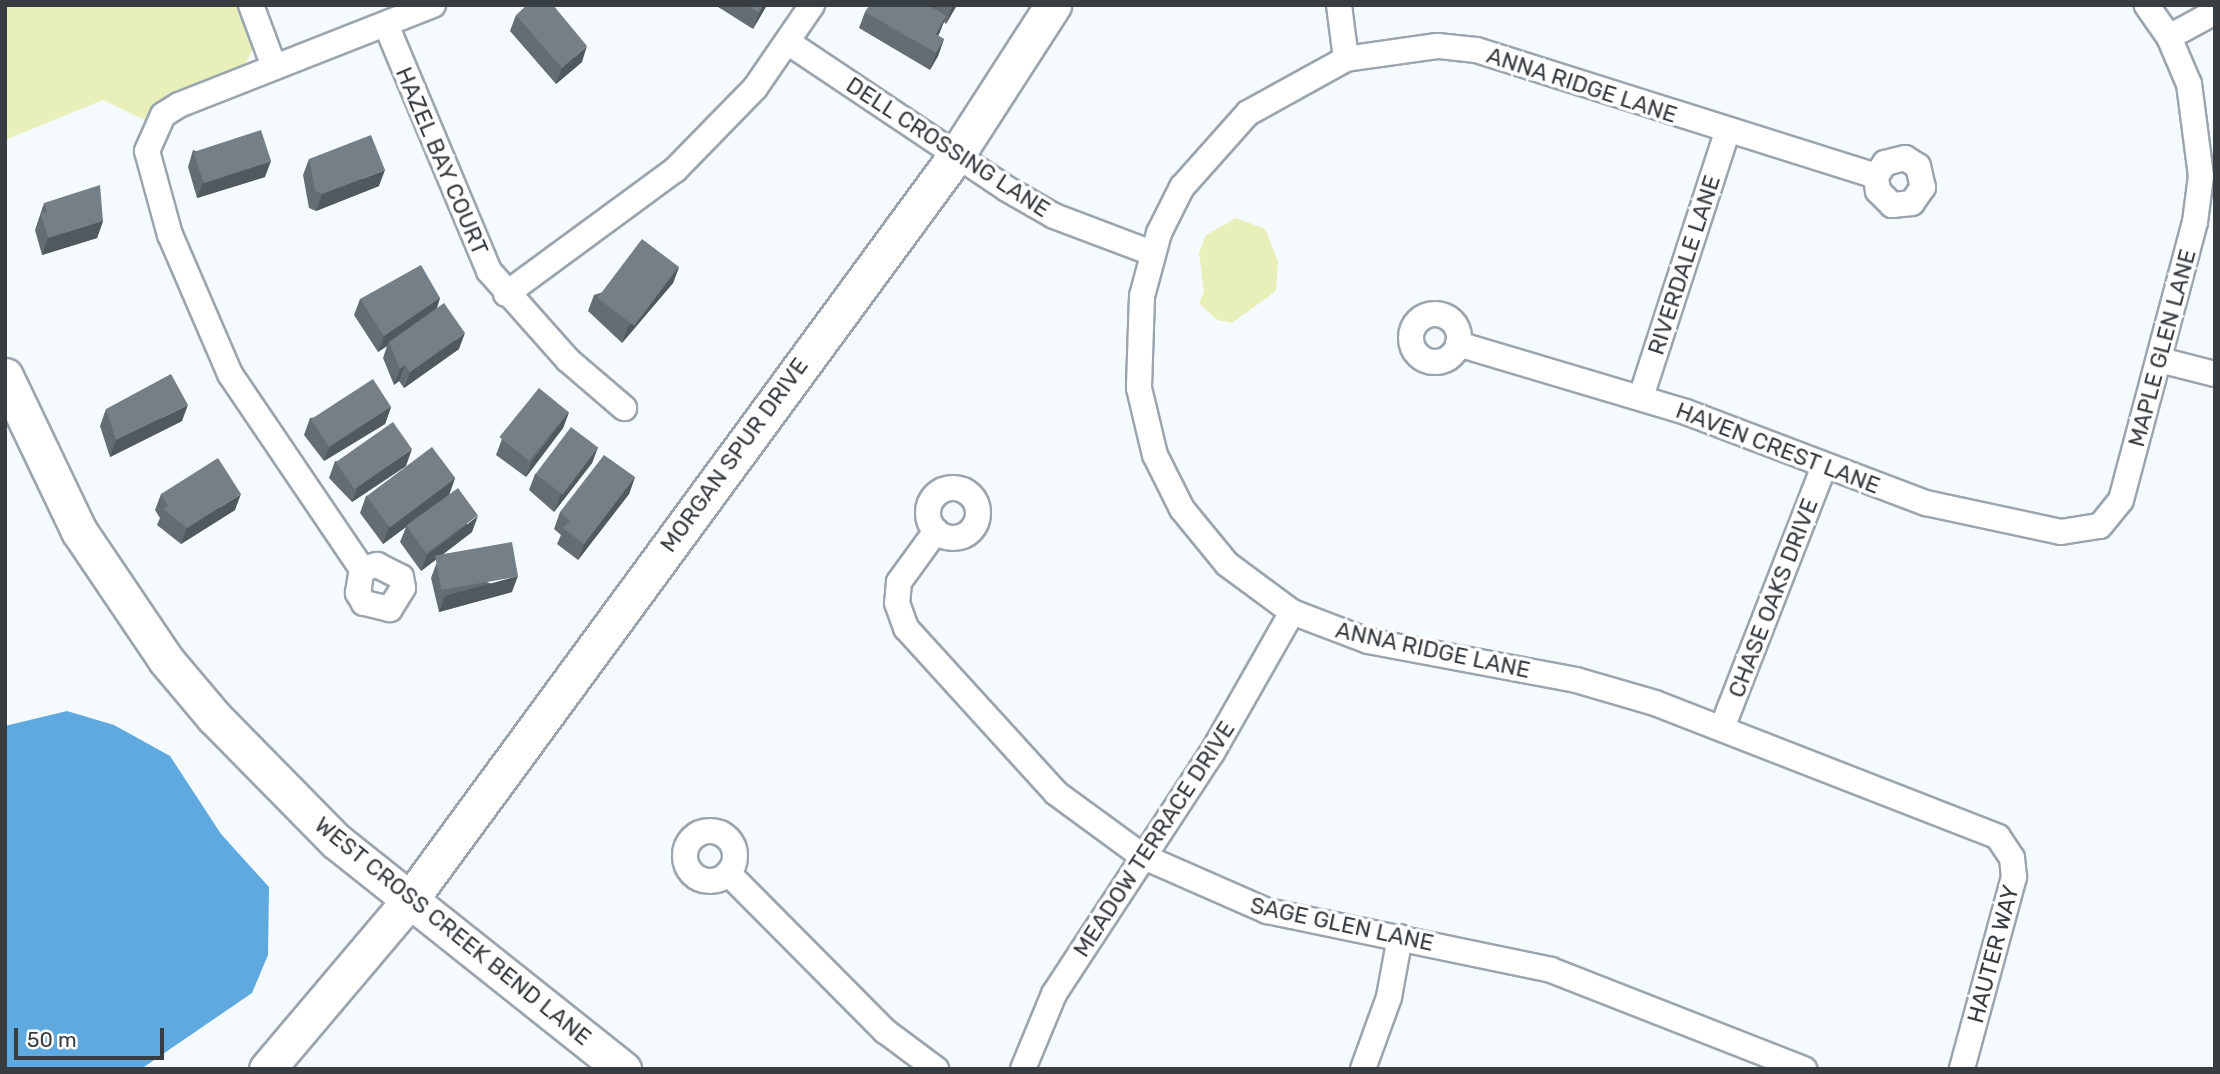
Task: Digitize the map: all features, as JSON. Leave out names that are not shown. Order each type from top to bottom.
[{"type":"street","points":[[251,5],[273,64]]},
{"type":"street","points":[[362,569],[291,472],[207,326],[149,171],[152,132],[179,105],[273,64],[387,27],[433,5]]},
{"type":"street","points":[[506,294],[675,170],[728,120],[789,43],[812,5]]},
{"type":"street","name":"MORGAN SPUR DRIVE","points":[[267,1069],[409,901],[955,157],[1053,5]]},
{"type":"street","points":[[1339,5],[1346,59]]},
{"type":"street","name":"MAPLE GLEN LANE","points":[[2100,526],[2121,500],[2160,360],[2202,176],[2195,103],[2169,37],[2147,5]]},
{"type":"street","points":[[2169,37],[2215,12]]},
{"type":"street","name":"HAZEL BAY COURT","points":[[387,27],[469,234],[506,294],[624,408]]},
{"type":"street","name":"DELL CROSSING LANE","points":[[789,43],[955,157],[1054,216],[1152,253]]},
{"type":"street","name":"ANNA RIDGE LANE","points":[[1877,176],[1727,133],[1476,50],[1437,47],[1346,59],[1281,91],[1227,133],[1182,187],[1152,253],[1137,354],[1155,455],[1182,509],[1213,549],[1293,612],[1368,641],[1576,680],[1722,728],[2002,841]]},
{"type":"street","name":"RIVERDALE LANE","points":[[1641,397],[1727,133]]},
{"type":"street","name":"HAVEN CREST LANE","points":[[1458,344],[1641,397],[1824,467],[1990,519],[2067,533],[2100,526]]},
{"type":"street","points":[[2160,360],[2215,374]]},
{"type":"street","name":"WEST CROSS CREEK BEND LANE","points":[[5,376],[79,531],[166,660],[279,786],[409,901],[623,1069]]},
{"type":"street","name":"CHASE OAKS DRIVE","points":[[1722,728],[1824,467]]},
{"type":"street","name":"SAGE GLEN LANE","points":[[936,531],[899,582],[897,603],[906,628],[1056,793],[1142,856],[1267,911],[1551,970],[1804,1069]]},
{"type":"street","name":"MEADOW TERRACE DRIVE","points":[[1023,1069],[1054,994],[1212,753],[1293,612]]},
{"type":"street","name":"HAUTER WAY","points":[[1962,1069],[2014,877],[2002,841]]},
{"type":"street","points":[[728,873],[885,1031],[936,1069]]},
{"type":"street","points":[[1363,1069],[1389,997],[1400,937]]},
{"type":"green space","points":[[5,5],[237,5],[253,49],[243,69],[155,108],[145,120],[103,100],[5,140]]},
{"type":"green space","points":[[1236,218],[1265,229],[1278,261],[1276,291],[1232,323],[1217,320],[1199,303],[1204,292],[1199,253],[1206,235]]},
{"type":"water","points":[[67,711],[114,725],[170,756],[221,834],[269,887],[268,955],[252,993],[141,1069],[5,1069],[5,726]]},
{"type":"building","points":[[527,5],[553,5],[587,46],[562,68],[516,15]]},
{"type":"building","points":[[747,5],[763,5],[759,13]]},
{"type":"building","points":[[870,5],[928,5],[946,16],[936,34],[944,39],[936,53],[865,12]]},
{"type":"building","points":[[261,130],[271,161],[204,183],[193,152]]},
{"type":"building","points":[[371,135],[385,170],[322,194],[315,191],[309,159]]},
{"type":"building","points":[[100,185],[103,221],[48,238],[41,213],[47,212],[44,203]]},
{"type":"building","points":[[642,239],[679,267],[634,326],[597,298]]},
{"type":"building","points":[[421,265],[440,298],[384,336],[360,299]]},
{"type":"building","points":[[444,303],[465,333],[410,372],[405,365],[400,369],[389,342]]},
{"type":"building","points":[[171,374],[188,405],[116,440],[106,409]]},
{"type":"building","points":[[373,379],[391,407],[329,447],[311,419]]},
{"type":"building","points":[[539,388],[569,412],[529,461],[499,437]]},
{"type":"building","points":[[393,422],[412,449],[355,489],[336,462]]},
{"type":"building","points":[[571,427],[598,447],[563,495],[535,474]]},
{"type":"building","points":[[432,447],[455,478],[390,527],[367,496]]},
{"type":"building","points":[[604,455],[635,477],[584,544],[563,528],[570,521],[560,512]]},
{"type":"building","points":[[218,458],[241,494],[187,528],[163,509],[168,506],[161,494]]},
{"type":"building","points":[[458,488],[478,516],[426,553],[406,526]]},
{"type":"building","points":[[512,542],[518,576],[441,590],[435,556]]}]
